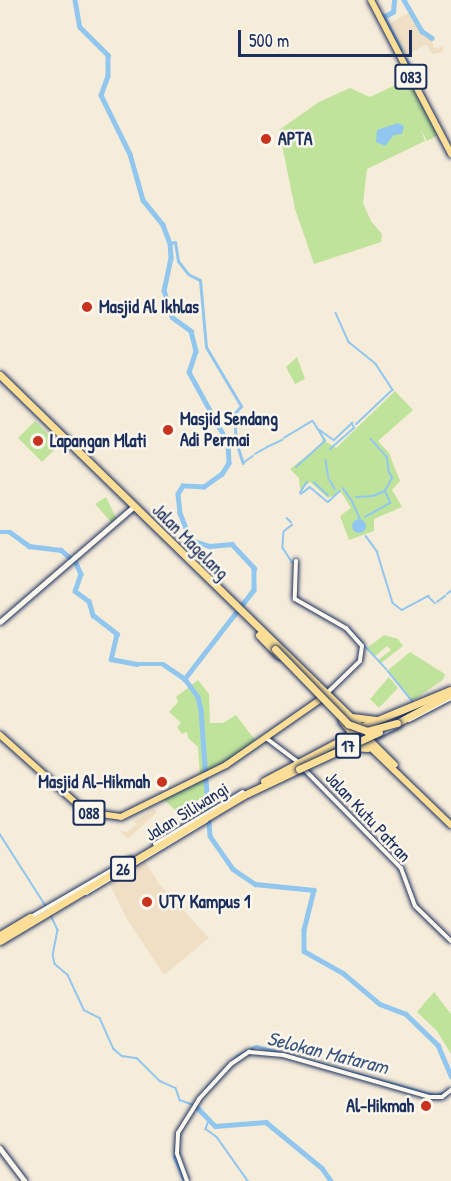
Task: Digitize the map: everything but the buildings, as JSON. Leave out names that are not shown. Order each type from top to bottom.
[{"type":"highway","name":"Jalan Magelang","points":[[0,377],[232,607]]},
{"type":"highway","name":"Jalan Magelang","points":[[86,463],[324,697],[347,724],[363,728],[369,741]]},
{"type":"highway","name":"Jalan Magelang","points":[[241,615],[324,697],[347,724]]},
{"type":"highway","points":[[257,631],[348,724],[367,731],[397,723]]},
{"type":"highway","points":[[424,705],[449,694]]},
{"type":"highway","name":"17","points":[[397,723],[449,694]]},
{"type":"highway","name":"17","points":[[363,728],[449,694]]},
{"type":"highway","points":[[347,724],[387,719]]},
{"type":"highway","name":"Jalan Siliwangi","points":[[217,810],[254,789],[397,723]]},
{"type":"highway","points":[[347,724],[363,728]]},
{"type":"highway","points":[[341,741],[347,734],[347,724]]},
{"type":"highway","points":[[347,724],[352,748],[369,741]]},
{"type":"highway","name":"26","points":[[295,764],[341,741]]},
{"type":"highway","name":"Jalan Siliwangi","points":[[0,939],[182,833],[243,792],[295,764]]},
{"type":"main road","name":"083","points":[[371,0],[451,154]]},
{"type":"main road","points":[[0,622],[131,509]]},
{"type":"main road","name":"088","points":[[0,735],[86,812],[98,816],[126,816],[210,774],[324,697]]},
{"type":"main road","points":[[378,751],[381,734]]},
{"type":"main road","points":[[369,741],[451,823]]},
{"type":"main road","points":[[352,748],[378,751]]},
{"type":"main road","points":[[0,1148],[25,1181]]},
{"type":"street","points":[[296,561],[295,600],[346,628],[362,646],[360,661],[324,697]]},
{"type":"street","points":[[369,741],[449,694]]},
{"type":"street","points":[[377,723],[381,734]]},
{"type":"street","points":[[266,738],[282,747],[295,764]]},
{"type":"street","points":[[341,741],[352,748]]},
{"type":"street","points":[[217,810],[352,748]]},
{"type":"street","name":"Jalan Kutu Patran","points":[[304,770],[401,868],[415,906],[451,941]]},
{"type":"street","points":[[187,1181],[177,1154],[177,1141],[191,1109],[246,1053],[260,1050],[298,1059],[429,1097],[447,1092]]},
{"type":"shaded area","points":[[410,12],[420,31],[432,40],[434,48],[443,47],[443,52],[432,54],[426,44],[406,56],[390,23]]},
{"type":"shaded area","points":[[154,809],[157,812],[128,839],[120,831],[128,832],[136,824],[133,821]]},
{"type":"shaded area","name":"UTY Kampus 1","points":[[144,860],[160,885],[209,938],[164,975],[127,919],[108,881]]},
{"type":"green space","points":[[408,79],[438,135],[427,141],[421,130],[425,141],[367,169],[363,203],[371,221],[382,234],[381,242],[314,264],[295,209],[279,130],[319,102],[350,88],[370,97]]},
{"type":"green space","points":[[297,357],[305,379],[295,384],[286,367]]},
{"type":"green space","points":[[395,391],[413,410],[378,441],[389,453],[400,481],[392,490],[402,507],[374,519],[374,531],[349,540],[340,516],[351,508],[341,492],[328,498],[310,482],[300,490],[299,478],[290,469],[322,444],[322,439],[336,448]]},
{"type":"green space","name":"Lapangan Mlati","points":[[35,421],[59,445],[42,462],[18,438]]},
{"type":"green space","points":[[106,497],[117,520],[113,524],[95,504]]},
{"type":"green space","points":[[384,635],[398,639],[403,646],[381,663],[378,660],[391,650],[387,646],[374,657],[367,648]]},
{"type":"green space","points":[[410,652],[445,674],[443,680],[412,701],[388,670]]},
{"type":"green space","points":[[389,677],[398,688],[379,708],[370,699]]},
{"type":"green space","points":[[198,680],[209,694],[210,723],[223,723],[236,715],[255,740],[230,760],[200,776],[198,747],[188,738],[187,732],[182,734],[177,727],[181,723],[169,712],[178,702],[176,697]]},
{"type":"green space","points":[[205,775],[209,807],[187,821],[159,795]]},
{"type":"green space","points":[[434,992],[451,1014],[451,1054],[437,1031],[417,1012]]},
{"type":"water","points":[[398,123],[404,126],[402,134],[394,135],[385,146],[376,142],[377,130]]},
{"type":"water","points":[[359,519],[364,521],[366,526],[364,531],[359,533],[354,531],[352,526],[354,521]]},
{"type":"waterway","points":[[75,0],[80,27],[108,55],[108,76],[101,95],[130,154],[143,200],[163,225],[170,243],[171,258],[164,290],[172,317],[191,331],[196,351],[189,372],[228,443],[229,463],[222,474],[204,487],[183,486],[178,494],[180,513],[191,540],[210,546],[232,544],[254,568],[254,590],[185,679],[198,697],[201,710],[210,836],[233,869],[255,884],[314,890],[304,930],[304,951],[343,973],[380,1004],[406,1014],[438,1045],[451,1076]]},
{"type":"waterway","points":[[389,28],[383,17],[393,12],[394,0]]},
{"type":"waterway","points":[[404,0],[422,31],[432,38]]},
{"type":"waterway","points":[[391,31],[400,49]]},
{"type":"waterway","points":[[406,60],[411,70]]},
{"type":"waterway","points":[[170,243],[175,242],[178,261],[188,274],[200,280],[206,347],[241,406],[234,414],[236,442],[243,463]]},
{"type":"waterway","points":[[336,313],[349,342],[376,364],[393,390],[357,424]]},
{"type":"waterway","points":[[284,438],[312,421]]},
{"type":"waterway","points":[[296,467],[325,441],[313,422]]},
{"type":"waterway","points":[[320,430],[334,440],[352,423],[354,427]]},
{"type":"waterway","points":[[330,449],[354,428]]},
{"type":"waterway","points":[[371,439],[387,457],[389,468]]},
{"type":"waterway","points":[[267,447],[282,440]]},
{"type":"waterway","points":[[255,454],[266,448]]},
{"type":"waterway","points":[[243,463],[253,456]]},
{"type":"waterway","points":[[326,460],[329,478]]},
{"type":"waterway","points":[[356,497],[373,496],[385,491],[392,478],[388,470]]},
{"type":"waterway","points":[[330,480],[335,489]]},
{"type":"waterway","points":[[300,493],[307,482]]},
{"type":"waterway","points":[[314,482],[328,495]]},
{"type":"waterway","points":[[301,494],[310,487],[328,502],[340,491]]},
{"type":"waterway","points":[[343,488],[353,502]]},
{"type":"waterway","points":[[365,517],[390,503],[385,491]]},
{"type":"waterway","points":[[353,503],[360,518]]},
{"type":"waterway","points":[[287,518],[291,522]]},
{"type":"waterway","points":[[284,531],[292,525]]},
{"type":"waterway","points":[[0,532],[10,532],[29,546],[61,550],[76,563],[81,574],[75,591],[89,601],[93,615],[117,634],[111,659],[137,664]]},
{"type":"waterway","points":[[284,532],[283,548],[292,562]]},
{"type":"waterway","points":[[366,536],[377,551],[393,603],[402,610],[428,596],[435,603]]},
{"type":"waterway","points":[[447,594],[451,591]]},
{"type":"waterway","points":[[437,602],[445,596]]},
{"type":"waterway","points":[[349,628],[358,638]]},
{"type":"waterway","points":[[359,639],[363,644]]},
{"type":"waterway","points":[[364,645],[386,669]]},
{"type":"waterway","points":[[140,664],[163,664],[185,679]]},
{"type":"waterway","points":[[388,671],[413,702]]},
{"type":"waterway","points":[[0,834],[46,906]]},
{"type":"waterway","points":[[50,913],[58,930],[53,955],[55,964],[68,975],[84,1010],[100,1018],[114,1049],[122,1056],[137,1058],[160,1081],[176,1088],[180,1100],[194,1105]]},
{"type":"waterway","name":"Selokan Mataram","points":[[206,1088],[237,1056],[256,1046],[425,1093],[437,1095],[448,1091]]},
{"type":"waterway","points":[[195,1105],[215,1126],[266,1122],[322,1168],[331,1181]]},
{"type":"waterway","points":[[209,1121],[206,1129],[217,1137],[248,1181]]},
{"type":"waterway","name":"Selokan Mataram","points":[[177,1134],[174,1157],[184,1181]]},
{"type":"tunnel","points":[[387,724],[417,709]]},
{"type":"tunnel","points":[[318,755],[371,732]]},
{"type":"place","name":"APTA","points":[[266,139]]},
{"type":"place","name":"Masjid Al Ikhlas","points":[[87,307]]},
{"type":"place","name":"Masjid Sendang Adi Permai","points":[[168,430]]},
{"type":"place","name":"Lapangan Mlati","points":[[38,441]]},
{"type":"place","name":"Masjid Al-Hikmah","points":[[162,782]]},
{"type":"place","name":"UTY Kampus 1","points":[[147,902]]},
{"type":"place","name":"Al-Hikmah","points":[[426,1106]]}]
